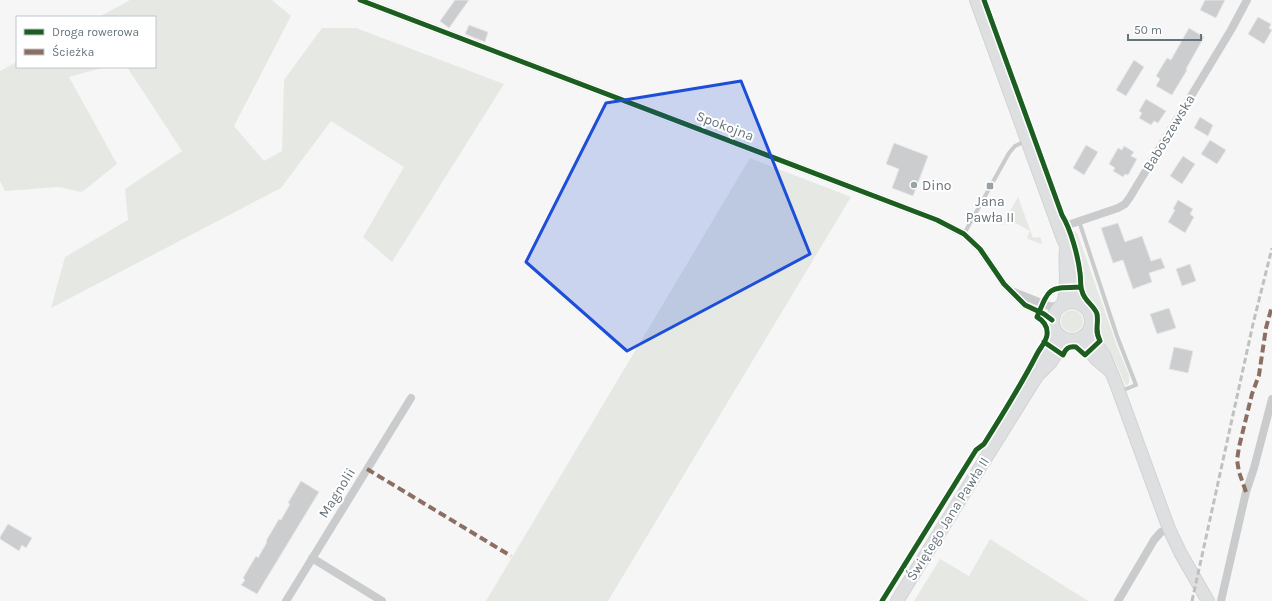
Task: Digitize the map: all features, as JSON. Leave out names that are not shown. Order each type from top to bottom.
[{"type":"street","name":"Spokojna","points":[[360,0],[937,220],[964,234],[980,249],[1004,284],[1012,290],[1025,305],[1044,314],[1052,320]]},
{"type":"street","points":[[976,0],[1066,247],[1073,260],[1075,292],[1079,303]]},
{"type":"street","name":"Baboszewska","points":[[1059,228],[1118,208],[1125,204],[1231,30],[1247,0]]},
{"type":"street","points":[[1066,247],[1066,292],[1060,305],[1054,312],[1052,320],[1054,328],[1059,336],[1073,340],[1086,347],[1096,360],[1110,372]]},
{"type":"street","name":"Spokojna","points":[[1012,290],[1049,306],[1060,305]]},
{"type":"street","points":[[1060,305],[1074,301],[1088,310],[1090,314],[1091,320],[1089,330],[1086,334],[1073,340]]},
{"type":"street","points":[[1089,330],[1094,341],[1105,356],[1110,372],[1120,392],[1169,529],[1181,554],[1208,601]]},
{"type":"street","name":"Świętego Jana Pawła II","points":[[897,601],[1037,376],[1044,357],[1052,345],[1056,332]]},
{"type":"street","name":"Świętego Jana Pawła II","points":[[1037,376],[1051,362],[1064,344],[1073,340]]},
{"type":"street","name":"Magnolii","points":[[286,601],[411,398]]},
{"type":"street","points":[[1221,601],[1246,492],[1254,468],[1272,399]]},
{"type":"street","points":[[1118,601],[1154,540],[1161,532],[1169,529]]},
{"type":"street","points":[[312,558],[382,601]]},
{"type":"lane","points":[[964,234],[1009,153],[1015,146],[1028,140]]},
{"type":"lane","points":[[1079,221],[1117,336],[1136,385],[1120,392]]},
{"type":"highlighted area","points":[[741,81],[810,254],[627,351],[526,262],[606,103]]},
{"type":"shaded area","points":[[130,0],[272,0],[291,16],[234,126],[264,161],[282,151],[284,80],[322,28],[356,28],[504,84],[392,262],[363,237],[404,167],[331,121],[281,188],[51,308],[65,257],[128,220],[125,189],[182,151],[128,68],[156,68],[156,16],[101,16]]},
{"type":"shaded area","points":[[16,63],[16,68],[101,68],[69,77],[117,164],[82,192],[59,187],[5,191],[0,181],[0,71]]},
{"type":"shaded area","points":[[750,158],[851,197],[608,601],[486,601]]},
{"type":"shaded area","points":[[1018,197],[1033,238],[1040,237],[1042,242],[1041,244],[1028,239],[1027,237],[1030,231],[1008,219],[1003,225],[997,221],[998,219],[1004,222]]},
{"type":"shaded area","points":[[1075,231],[1078,235],[1118,349],[1129,375],[1129,383],[1126,386],[1115,361],[1099,335],[1099,317],[1096,307],[1085,295],[1081,263],[1072,232]]},
{"type":"shaded area","points":[[1072,310],[1080,313],[1083,321],[1080,329],[1072,332],[1064,329],[1061,321],[1064,313]]},
{"type":"shaded area","points":[[990,539],[1088,601],[914,601],[940,559],[969,576]]},
{"type":"building","points":[[455,0],[469,0],[449,28],[440,21]]},
{"type":"building","points":[[1205,0],[1225,0],[1216,18],[1200,10]]},
{"type":"building","points":[[1258,17],[1271,24],[1269,28],[1272,30],[1264,44],[1248,34]]},
{"type":"building","points":[[469,25],[488,32],[485,42],[465,34]]},
{"type":"building","points":[[1189,28],[1204,37],[1172,95],[1156,86],[1160,79],[1156,76],[1167,58],[1171,60]]},
{"type":"building","points":[[1134,60],[1144,67],[1126,96],[1116,90]]},
{"type":"building","points":[[1146,99],[1166,111],[1158,123],[1154,121],[1151,125],[1139,118],[1142,113],[1139,111]]},
{"type":"building","points":[[1200,117],[1213,125],[1208,136],[1194,128]]},
{"type":"building","points":[[1210,140],[1226,150],[1217,164],[1201,154]]},
{"type":"building","points":[[894,143],[928,156],[913,196],[892,188],[899,169],[886,164]]},
{"type":"building","points":[[1086,145],[1098,152],[1084,175],[1073,168]]},
{"type":"building","points":[[1124,146],[1134,152],[1131,156],[1137,159],[1128,175],[1125,174],[1123,177],[1113,171],[1115,168],[1109,164],[1118,148],[1122,150]]},
{"type":"building","points":[[1183,156],[1195,164],[1182,184],[1170,176]]},
{"type":"building","points":[[1178,200],[1193,209],[1190,214],[1194,217],[1185,233],[1168,222],[1175,210],[1173,209]]},
{"type":"building","points":[[1118,223],[1125,242],[1142,236],[1151,261],[1161,258],[1165,268],[1149,273],[1152,282],[1133,289],[1123,260],[1113,263],[1101,228]]},
{"type":"building","points":[[1190,264],[1196,281],[1182,286],[1176,269]]},
{"type":"building","points":[[1169,308],[1176,328],[1157,334],[1150,314]]},
{"type":"building","points":[[1174,347],[1193,351],[1188,373],[1169,369]]},
{"type":"building","points":[[301,481],[319,492],[257,594],[241,585],[245,580],[243,578],[256,556],[258,558],[279,519],[281,520],[290,504],[288,503]]},
{"type":"building","points":[[8,524],[32,538],[26,548],[22,545],[19,551],[0,539]]},
{"type":"railway","points":[[1192,601],[1253,324],[1272,248]]},
{"type":"marked path","points":[[1246,492],[1239,472],[1237,460],[1252,394],[1259,375],[1266,328],[1272,306]]},
{"type":"marked path","points":[[367,469],[511,556]]},
{"type":"cycle path","points":[[360,0],[937,220],[964,234],[980,249],[1004,284],[1025,305],[1044,314],[1052,320]]},
{"type":"cycle path","points":[[984,0],[1062,215],[1074,243],[1083,294],[1097,314],[1097,334],[1100,341],[1085,355],[1076,347],[1068,348],[1063,355],[1044,342]]},
{"type":"cycle path","points":[[882,601],[976,450],[984,444],[991,433],[1044,343],[1047,335],[1047,329],[1044,322],[1037,317],[1048,294],[1056,289],[1081,287]]},
{"type":"place","name":"Dino","points":[[914,185]]},
{"type":"place","name":"Jana Pawła II","points":[[990,186]]}]
